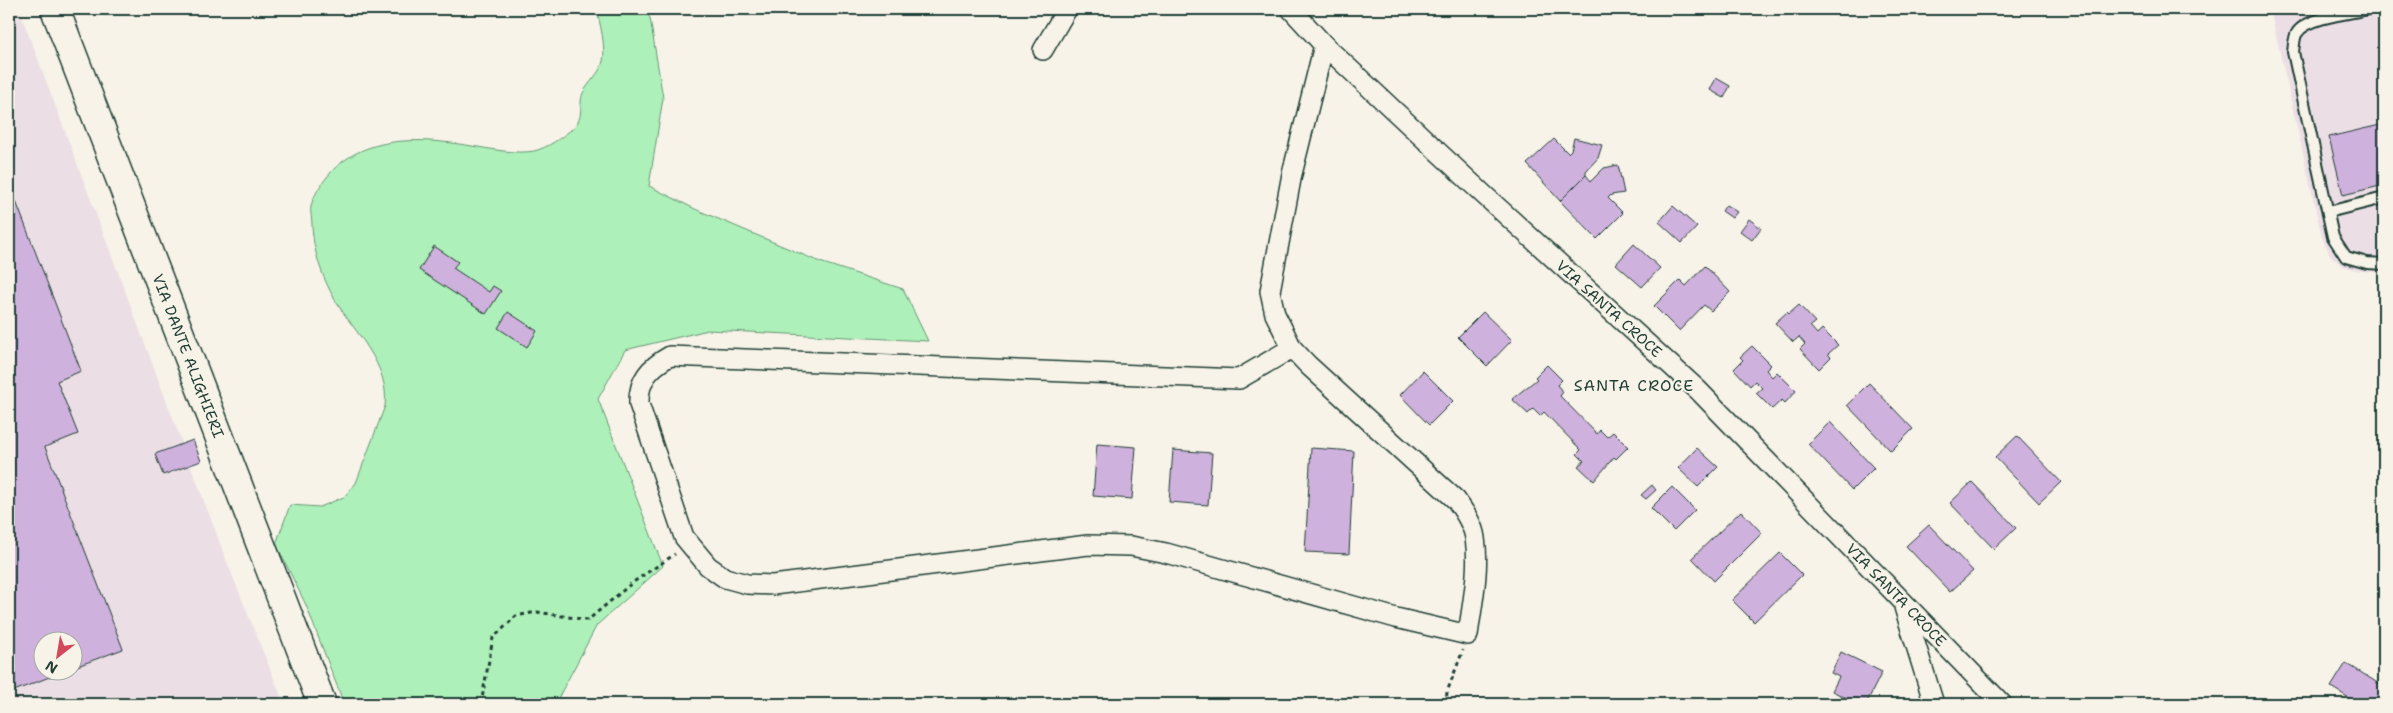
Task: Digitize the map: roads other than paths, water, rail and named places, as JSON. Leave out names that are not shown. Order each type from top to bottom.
[{"type":"main road","name":"VIA DANTE ALIGHIERI","points":[[55,9],[322,704]]},
{"type":"street","points":[[1043,50],[1067,9]]},
{"type":"street","name":"VIA SANTA CROCE","points":[[1291,9],[1324,45],[1482,194],[1698,390],[2002,704]]},
{"type":"street","points":[[1292,348],[1239,379],[670,356],[654,365],[644,378],[639,391],[639,404],[684,537],[708,566],[725,578],[747,584],[773,585],[1088,545],[1131,546],[1166,553],[1396,618],[1468,635],[1476,560],[1475,537],[1466,514],[1456,500],[1292,348],[1275,314],[1270,291],[1292,174],[1324,45]]},
{"type":"street","points":[[1317,73],[1346,65]]},
{"type":"street","points":[[1903,602],[1934,704]]},
{"type":"lane","points":[[2368,9],[2316,20],[2303,26],[2296,33],[2293,52],[2333,237],[2346,257],[2367,263],[2384,264]]},
{"type":"lane","points":[[2328,212],[2384,198]]},
{"type":"district","name":"SANTA CROCE","points":[[1634,385]]}]
